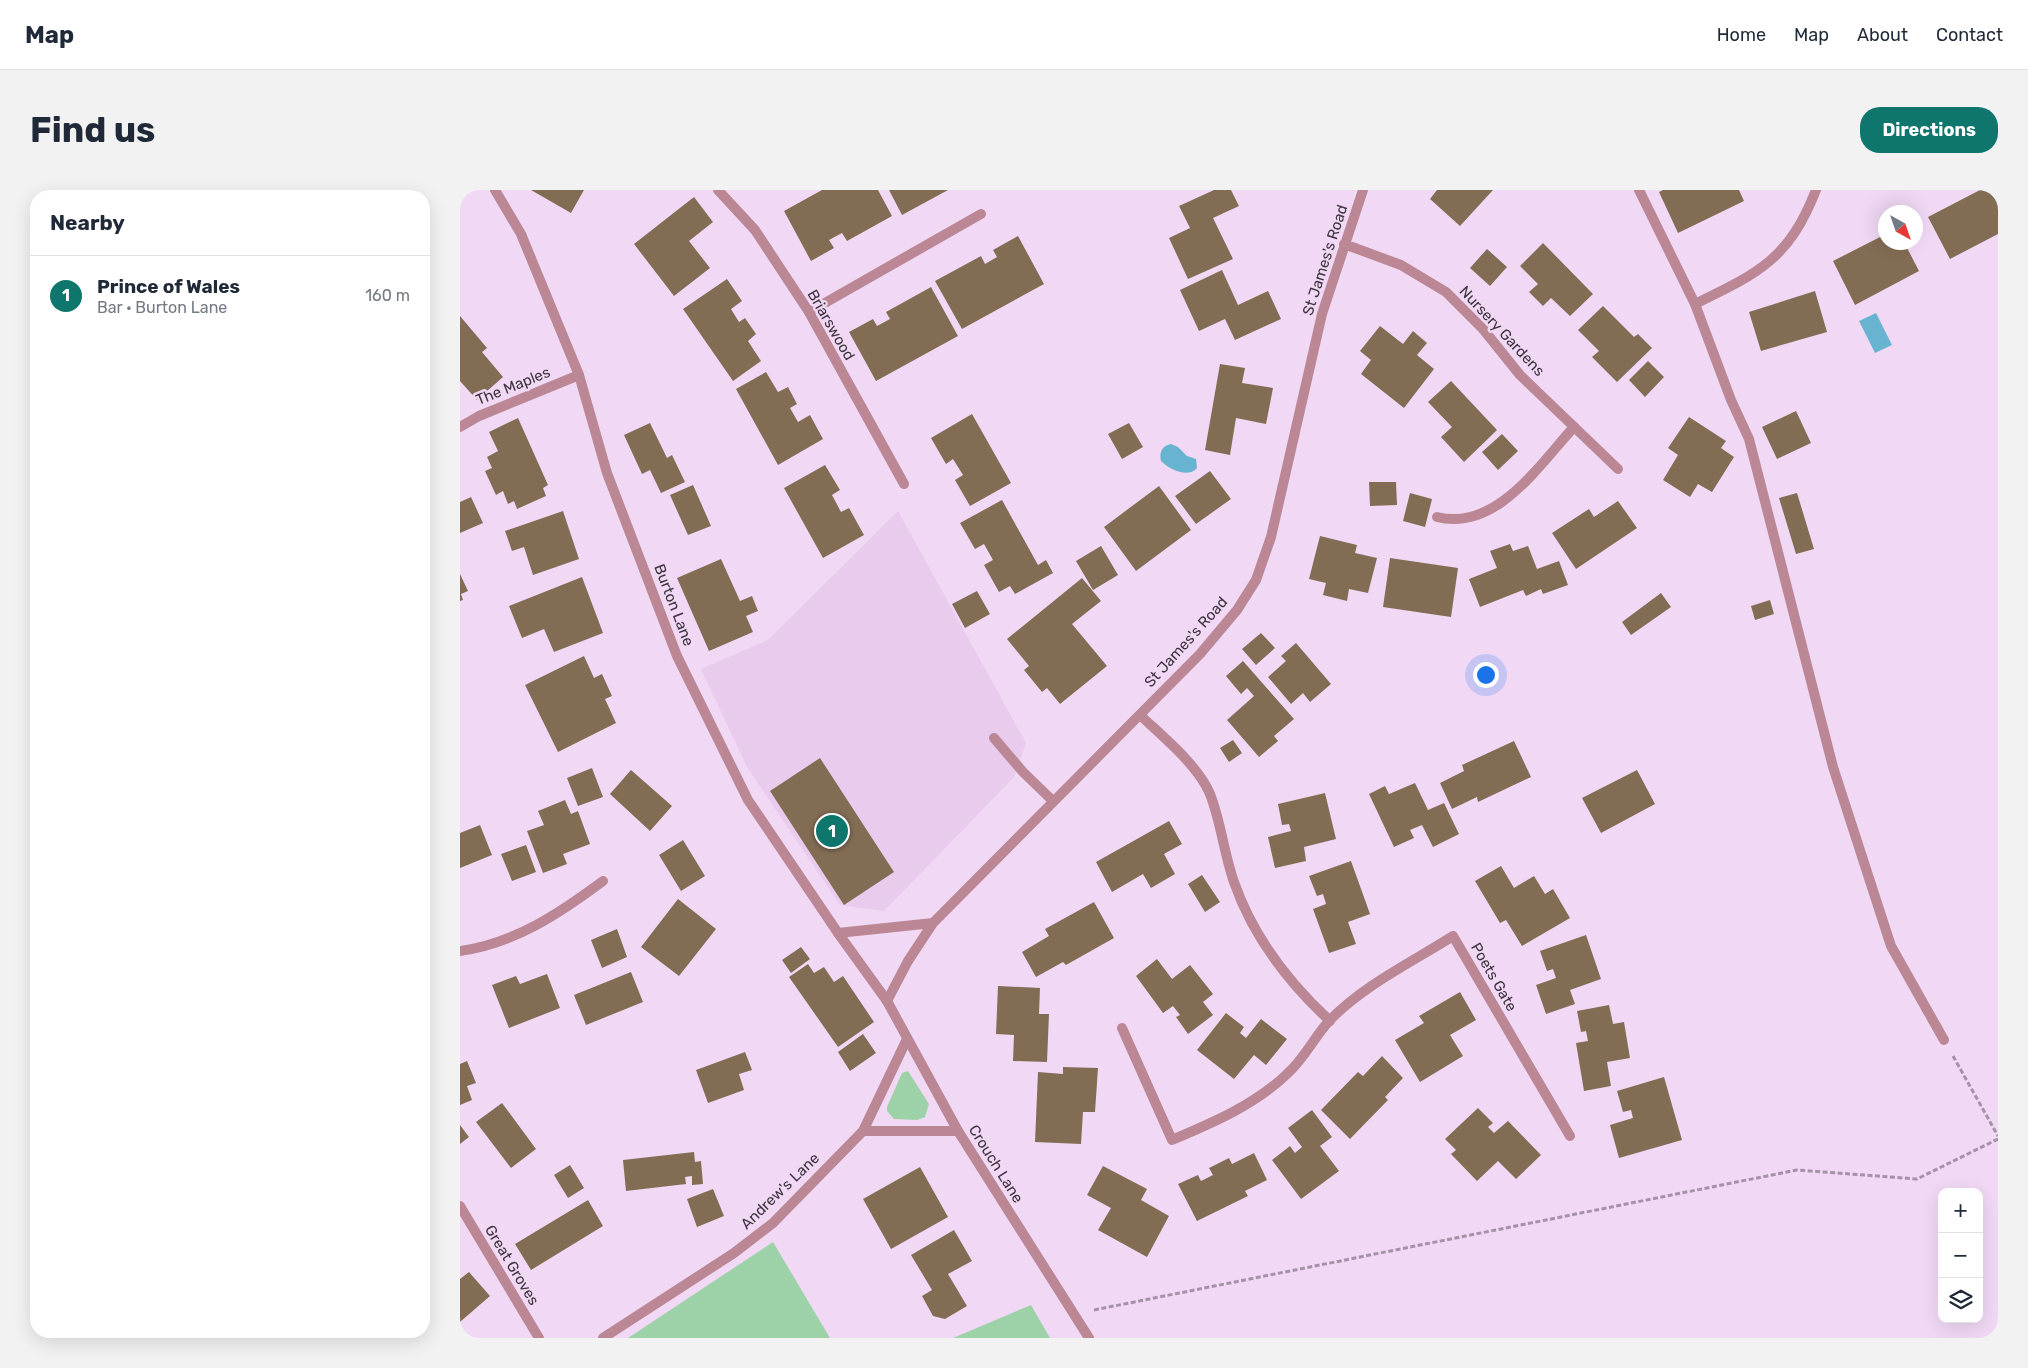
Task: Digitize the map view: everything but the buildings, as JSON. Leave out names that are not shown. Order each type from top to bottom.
[{"type":"street","name":"Burton Lane","points":[[495,190],[521,234],[580,375],[607,473],[677,656],[748,800],[838,933],[887,1001]]},
{"type":"street","name":"Briarswood","points":[[718,190],[755,230],[808,312],[904,484]]},
{"type":"street","name":"St James's Road","points":[[887,1001],[908,961],[933,923],[1200,654],[1237,610],[1256,580],[1271,537],[1322,314],[1363,190]]},
{"type":"street","points":[[1639,190],[1695,304],[1731,400],[1749,440],[1833,767],[1891,946],[1944,1040]]},
{"type":"street","points":[[1695,304],[1761,269],[1788,244],[1807,214],[1816,190]]},
{"type":"street","points":[[808,312],[981,214]]},
{"type":"street","name":"Nursery Gardens","points":[[1344,244],[1401,265],[1446,292],[1483,329],[1520,375],[1618,469]]},
{"type":"street","name":"The Maples","points":[[460,428],[479,416],[580,375]]},
{"type":"street","points":[[1436,517],[1450,521],[1470,518],[1491,511],[1507,498],[1574,426]]},
{"type":"street","points":[[1140,715],[1175,749],[1210,794],[1234,883],[1250,917],[1278,967],[1299,993],[1330,1021]]},
{"type":"street","points":[[994,738],[1022,772],[1053,801]]},
{"type":"street","points":[[460,951],[478,949],[505,940],[541,924],[603,881]]},
{"type":"street","points":[[838,933],[933,923]]},
{"type":"street","name":"Poets Gate","points":[[1122,1028],[1172,1140],[1222,1119],[1287,1075],[1310,1049],[1330,1021],[1364,992],[1453,936],[1570,1136]]},
{"type":"street","name":"Crouch Lane","points":[[887,1001],[958,1131],[1088,1338]]},
{"type":"street","name":"Andrew's Lane","points":[[602,1338],[734,1253],[773,1223],[863,1131],[908,1039]]},
{"type":"street","points":[[863,1131],[958,1131]]},
{"type":"street","name":"Great Groves","points":[[460,1206],[539,1338]]},
{"type":"path","points":[[1074,1314],[1796,1170],[1917,1179],[1998,1138],[1944,1040]]},
{"type":"shaded area","points":[[898,511],[1026,743],[1014,777],[884,911],[840,905],[747,767],[701,669],[768,640]]},
{"type":"green space","points":[[908,1071],[929,1104],[925,1117],[917,1120],[894,1119],[887,1111],[887,1107],[902,1073]]},
{"type":"green space","points":[[773,1242],[830,1338],[628,1338]]},
{"type":"green space","points":[[1031,1305],[1050,1338],[953,1338]]},
{"type":"water","points":[[1876,313],[1892,345],[1875,353],[1859,321]]},
{"type":"water","points":[[1171,444],[1178,447],[1187,456],[1196,459],[1197,468],[1189,473],[1184,473],[1174,470],[1161,461],[1160,455],[1162,450],[1165,446]]},
{"type":"place","name":"Prince of Wales","points":[[832,831]]}]
